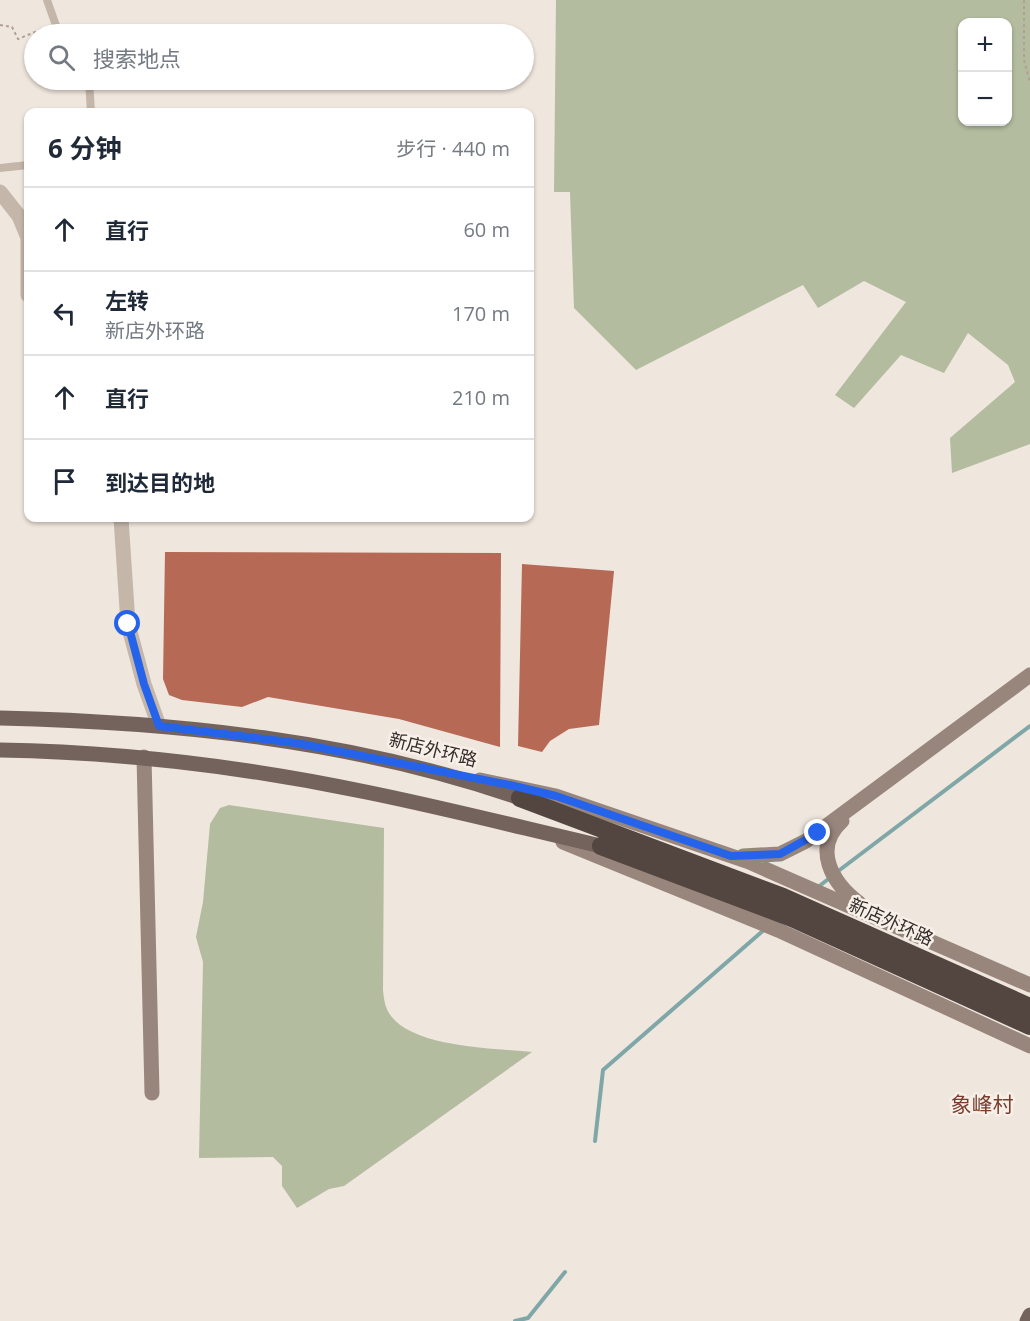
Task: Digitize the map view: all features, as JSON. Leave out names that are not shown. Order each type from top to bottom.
[{"type":"highway","name":"新店外环路","points":[[520,798],[783,897],[1030,1007]]},
{"type":"highway","name":"新店外环路","points":[[601,846],[792,918],[1030,1026]]},
{"type":"main road","points":[[731,856],[771,855],[788,851],[885,784],[1030,675]]},
{"type":"main road","name":"新店外环路","points":[[0,718],[159,726],[296,743],[405,763],[459,777],[520,798]]},
{"type":"main road","name":"新店外环路","points":[[0,750],[144,757],[364,791],[601,846]]},
{"type":"main road","points":[[144,757],[153,1093]]},
{"type":"main road","points":[[459,777],[556,796],[731,856],[874,915],[1030,985]]},
{"type":"main road","points":[[874,915],[837,882],[829,866],[827,843],[834,830],[875,796],[885,784]]},
{"type":"main road","points":[[543,833],[756,920],[1030,1046]]},
{"type":"main road","points":[[1027,1321],[1030,1315]]},
{"type":"street","points":[[1,194],[19,216],[24,228]]},
{"type":"street","points":[[121,522],[128,624],[144,684],[159,726]]},
{"type":"lane","points":[[47,0],[55,24]]},
{"type":"lane","points":[[90,90],[91,108]]},
{"type":"lane","points":[[0,168],[24,165]]},
{"type":"path","points":[[1024,0],[1023,53],[1030,83]]},
{"type":"path","points":[[0,25],[12,27],[18,39],[24,37]]},
{"type":"green space","points":[[556,0],[1030,0],[1030,444],[952,473],[950,438],[1015,382],[1008,365],[968,333],[944,373],[901,355],[854,408],[835,395],[906,302],[864,281],[818,308],[803,285],[636,370],[574,308],[570,192],[554,192]]},
{"type":"green space","points":[[229,805],[384,828],[383,990],[389,1013],[402,1027],[436,1040],[477,1047],[532,1052],[344,1186],[329,1189],[297,1208],[282,1186],[282,1166],[273,1157],[199,1158],[203,962],[196,937],[203,902],[210,824],[220,808]]},
{"type":"building","points":[[165,552],[501,553],[500,747],[399,719],[268,697],[242,707],[182,700],[169,695],[163,679]]},
{"type":"building","points":[[522,564],[614,571],[599,725],[569,729],[550,741],[542,752],[518,746]]},
{"type":"waterway","points":[[837,872],[1030,726]]},
{"type":"waterway","points":[[818,887],[831,877]]},
{"type":"waterway","points":[[595,1141],[603,1070],[765,929]]},
{"type":"waterway","points":[[515,1321],[528,1318],[565,1272]]},
{"type":"district","name":"象峰村","points":[[982,1105]]},
{"type":"route","points":[[128,624],[144,684],[159,726],[296,743],[405,763],[459,777],[510,785],[556,796],[731,856],[780,854],[818,833]]}]
